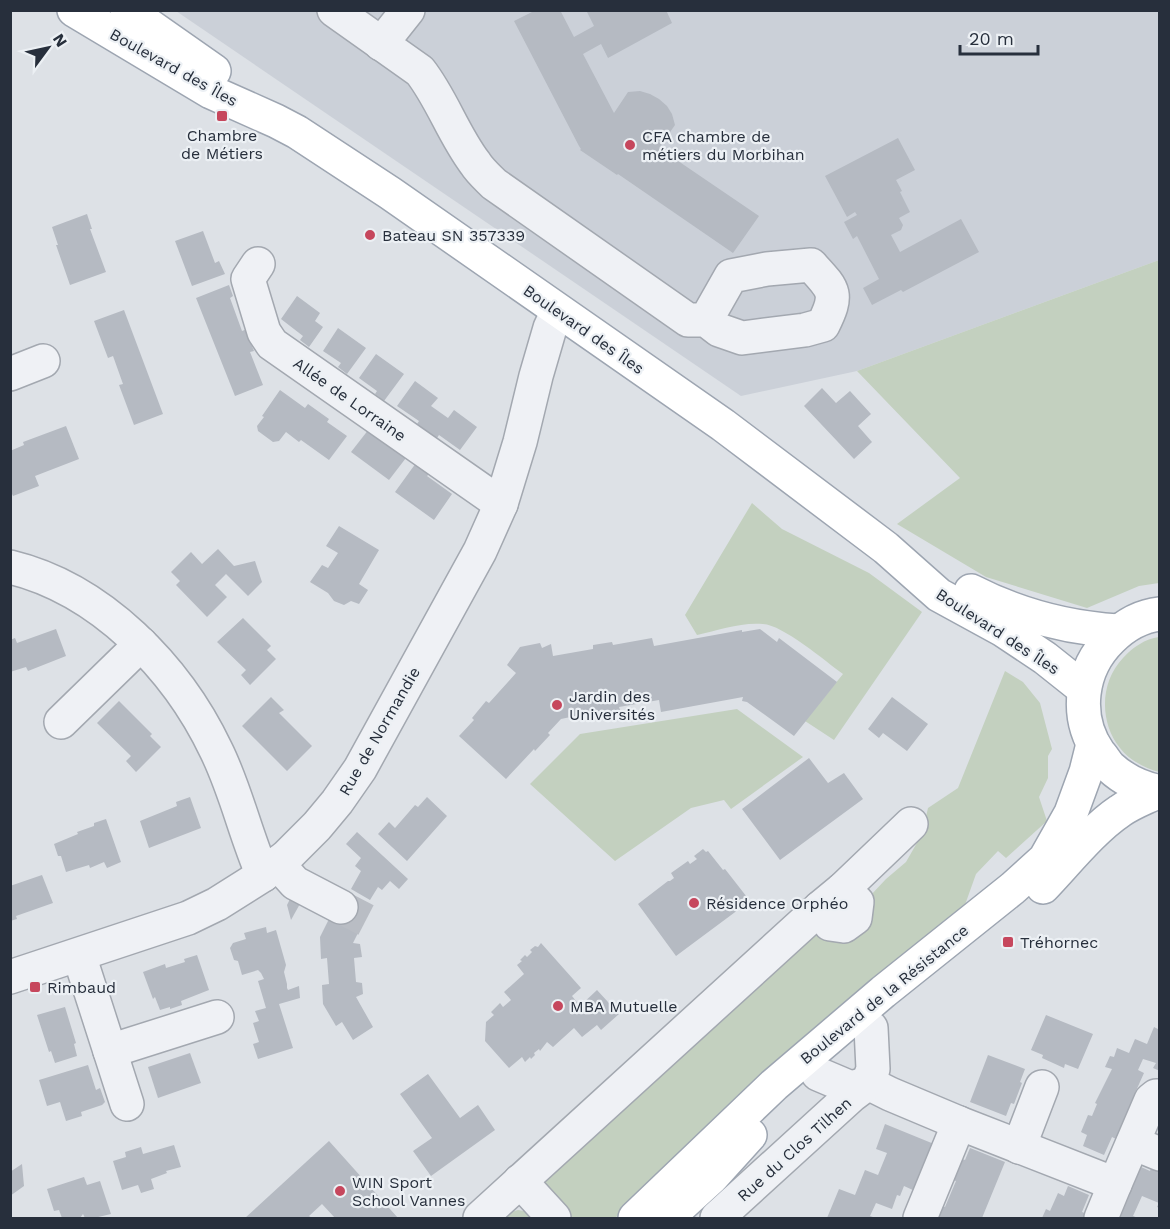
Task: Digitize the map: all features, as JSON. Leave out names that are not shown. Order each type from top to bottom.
[{"type":"main road","name":"Boulevard des Îles","points":[[74,10],[211,92],[276,120],[297,132],[390,193],[723,425],[886,548],[939,596],[1003,630],[1045,658],[1084,689]]},
{"type":"main road","name":"Boulevard des Îles","points":[[127,10],[206,65],[276,120]]},
{"type":"main road","name":"Boulevard des Îles","points":[[886,548],[917,559],[951,581],[1018,611],[1093,630],[1118,631]]},
{"type":"main road","points":[[1158,792],[1131,783],[1109,766],[1093,744],[1086,726],[1083,708],[1084,689],[1090,666],[1102,647],[1118,631],[1135,621],[1160,614]]},
{"type":"main road","name":"Boulevard de la Résistance","points":[[634,1218],[774,1085],[1045,859],[1071,813],[1086,772],[1093,744]]},
{"type":"main road","name":"Boulevard de la Résistance","points":[[667,1218],[712,1177],[756,1129],[818,1074],[871,1028],[1029,902],[1112,816],[1158,792]]},
{"type":"street","points":[[333,10],[420,71],[475,164],[494,184],[688,320],[706,320]]},
{"type":"street","points":[[381,44],[408,10]]},
{"type":"street","name":"Allée de Lorraine","points":[[258,264],[248,279],[264,332],[272,344],[501,504]]},
{"type":"street","name":"Rue de Normandie","points":[[10,977],[188,918],[217,904],[270,869],[318,826],[360,769],[480,551],[501,504],[550,328],[558,311]]},
{"type":"street","points":[[10,374],[43,361]]},
{"type":"street","points":[[10,567],[44,578],[71,591],[100,609],[141,644],[190,704],[216,749],[237,801],[256,859],[270,869],[341,907]]},
{"type":"street","points":[[61,722],[141,644]]},
{"type":"street","points":[[480,1218],[911,824]]},
{"type":"street","points":[[79,955],[127,1104]]},
{"type":"street","points":[[110,1051],[217,1017]]},
{"type":"street","points":[[868,1083],[873,1069],[871,1028]]},
{"type":"street","name":"Rue du Clos Tilhen","points":[[818,1074],[851,1088],[868,1083],[958,1123],[1115,1184]]},
{"type":"street","name":"Rue du Clos Tilhen","points":[[721,1218],[852,1095],[868,1083]]},
{"type":"street","points":[[1019,1147],[1042,1087]]},
{"type":"street","points":[[1101,1218],[1115,1184],[1146,1148],[1151,1100],[1160,1096]]},
{"type":"street","points":[[920,1218],[958,1123]]},
{"type":"street","points":[[520,1181],[554,1218]]},
{"type":"shaded area","points":[[176,11],[1159,11],[1159,260],[857,371],[741,396]]},
{"type":"green space","points":[[1159,260],[1159,583],[1139,586],[1087,608],[986,577],[897,524],[960,478],[857,371]]},
{"type":"green space","points":[[752,503],[782,529],[869,573],[922,612],[834,740],[805,721],[843,674],[792,637],[771,626],[746,624],[697,635],[685,615]]},
{"type":"green space","points":[[1160,637],[1159,772],[1138,763],[1120,748],[1108,726],[1105,702],[1110,679],[1123,658],[1140,644]]},
{"type":"green space","points":[[1005,671],[1023,682],[1040,703],[1052,749],[1048,756],[1048,778],[1039,797],[1047,821],[1006,858],[998,851],[976,874],[961,916],[833,1019],[615,1218],[570,1218],[541,1185],[811,936],[870,896],[906,862],[922,834],[928,808],[958,788]]},
{"type":"green space","points":[[737,709],[803,757],[731,809],[724,800],[691,808],[615,861],[530,784],[580,734]]},
{"type":"green space","points":[[518,1210],[530,1212],[537,1218],[501,1218],[507,1213]]},
{"type":"building","points":[[536,10],[560,10],[574,37],[594,26],[586,10],[666,10],[672,23],[608,58],[601,44],[583,54],[614,113],[628,92],[640,91],[659,99],[672,114],[675,125],[659,148],[759,216],[733,253],[580,150],[514,21]]},
{"type":"building","points":[[898,138],[915,170],[896,180],[910,212],[899,218],[903,225],[901,230],[891,235],[900,252],[961,219],[979,252],[903,292],[901,290],[872,305],[863,288],[879,279],[857,236],[853,239],[844,222],[857,215],[855,212],[847,217],[825,176]]},
{"type":"building","points":[[87,214],[92,229],[90,229],[106,272],[70,285],[52,227]]},
{"type":"building","points":[[203,231],[215,263],[219,261],[225,274],[192,286],[175,241]]},
{"type":"building","points":[[229,285],[233,296],[230,298],[242,331],[250,328],[249,339],[254,351],[250,352],[263,385],[235,396],[196,298]]},
{"type":"building","points":[[297,296],[320,313],[315,321],[323,327],[309,347],[300,340],[303,336],[281,319]]},
{"type":"building","points":[[124,310],[163,414],[134,425],[119,385],[123,384],[113,356],[108,358],[94,321]]},
{"type":"building","points":[[338,328],[366,348],[347,374],[338,367],[341,363],[323,351]]},
{"type":"building","points":[[376,354],[404,374],[384,401],[375,394],[377,391],[359,378]]},
{"type":"building","points":[[415,381],[438,398],[431,406],[448,418],[454,410],[477,427],[460,450],[439,435],[437,438],[425,431],[417,424],[419,421],[397,406]]},
{"type":"building","points":[[822,388],[836,403],[850,391],[871,414],[858,426],[872,442],[854,459],[804,406]]},
{"type":"building","points":[[280,390],[305,408],[308,404],[329,419],[327,422],[347,436],[329,460],[286,432],[279,441],[273,442],[258,431],[257,426],[264,417],[262,416]]},
{"type":"building","points":[[66,426],[79,459],[35,476],[39,486],[13,496],[10,495],[10,451],[24,445],[23,442]]},
{"type":"building","points":[[369,429],[409,454],[389,480],[351,452]]},
{"type":"building","points":[[416,463],[430,473],[427,476],[452,494],[434,520],[395,492]]},
{"type":"building","points":[[339,526],[379,550],[359,584],[368,590],[359,604],[351,601],[344,605],[334,601],[328,593],[310,582],[322,565],[328,568],[338,553],[326,546]]},
{"type":"building","points":[[218,549],[234,566],[255,561],[262,582],[248,596],[226,574],[215,585],[227,597],[207,617],[176,585],[180,581],[171,572],[191,552],[202,564]]},
{"type":"building","points":[[243,618],[271,646],[267,650],[276,659],[250,685],[241,675],[246,670],[217,642]]},
{"type":"building","points":[[56,629],[66,656],[28,671],[26,667],[10,672],[10,640],[15,638],[17,643]]},
{"type":"building","name":"Jardin des Universités","points":[[760,629],[777,642],[779,638],[837,682],[794,736],[747,702],[742,701],[743,697],[661,712],[659,700],[619,707],[620,710],[600,714],[599,711],[561,719],[548,733],[550,735],[506,779],[459,736],[474,720],[472,718],[486,701],[489,703],[516,673],[507,665],[520,647],[540,643],[542,648],[551,644],[553,656],[593,649],[593,645],[612,642],[613,645],[652,638],[654,646],[742,630],[742,632]]},
{"type":"building","points":[[271,697],[284,710],[279,713],[312,746],[287,771],[242,726]]},
{"type":"building","points":[[892,697],[928,724],[907,751],[883,733],[879,738],[868,729]]},
{"type":"building","points":[[119,701],[152,734],[150,736],[161,747],[136,772],[126,761],[131,756],[97,723]]},
{"type":"building","points":[[809,758],[828,783],[844,773],[863,799],[780,860],[742,809]]},
{"type":"building","points":[[190,797],[201,828],[149,848],[140,821],[177,806],[176,802]]},
{"type":"building","points":[[427,797],[447,816],[407,861],[378,834],[389,822],[395,828],[415,805],[418,807]]},
{"type":"building","points":[[106,819],[121,862],[107,868],[104,862],[90,868],[89,865],[66,872],[54,844]]},
{"type":"building","points":[[357,832],[408,879],[399,889],[390,881],[382,890],[378,887],[370,900],[351,889],[361,871],[355,866],[361,858],[346,844]]},
{"type":"building","name":"Résidence Orphéo","points":[[703,849],[708,851],[723,870],[725,869],[750,901],[676,956],[638,904],[674,878],[671,873],[688,861],[690,864],[697,859],[694,856]]},
{"type":"building","points":[[42,875],[53,903],[16,916],[17,919],[10,921],[10,886]]},
{"type":"building","points":[[291,897],[301,902],[291,920],[287,905]]},
{"type":"building","points":[[348,898],[370,909],[353,943],[360,944],[362,957],[354,958],[356,982],[362,983],[363,994],[356,997],[373,1027],[353,1040],[342,1022],[336,1026],[323,1004],[322,985],[329,984],[327,958],[321,959],[320,937],[330,917]]},
{"type":"building","points":[[266,927],[267,933],[276,930],[286,965],[284,972],[287,988],[288,990],[299,986],[300,998],[279,1004],[293,1048],[258,1059],[253,1044],[259,1042],[253,1023],[259,1021],[255,1011],[266,1008],[258,981],[264,979],[258,970],[242,975],[238,961],[234,960],[230,948],[233,943],[246,939],[244,933]]},
{"type":"building","name":"MBA Mutuelle","points":[[541,943],[581,988],[572,996],[580,1006],[597,990],[619,1014],[601,1030],[597,1025],[582,1037],[574,1028],[553,1047],[547,1042],[540,1051],[539,1049],[534,1053],[531,1059],[530,1057],[525,1062],[522,1057],[509,1068],[485,1041],[486,1022],[494,1015],[491,1012],[500,1003],[503,1007],[511,1000],[504,992],[524,974],[517,965],[525,955],[527,957],[532,952],[530,950]]},
{"type":"building","points":[[197,955],[209,990],[181,1001],[182,1005],[160,1010],[155,997],[153,999],[143,972],[165,964],[166,968],[185,962],[184,959]]},
{"type":"building","points":[[65,1007],[76,1043],[74,1044],[77,1056],[55,1063],[37,1015]]},
{"type":"building","points":[[1046,1015],[1093,1034],[1078,1069],[1065,1064],[1064,1068],[1031,1050]]},
{"type":"building","points":[[1154,1027],[1160,1030],[1160,1071],[1153,1068],[1156,1063],[1143,1059],[1138,1070],[1144,1073],[1135,1093],[1140,1095],[1131,1117],[1126,1115],[1116,1139],[1112,1137],[1104,1155],[1083,1146],[1087,1135],[1081,1132],[1088,1115],[1092,1116],[1097,1104],[1095,1103],[1112,1069],[1105,1067],[1110,1056],[1114,1057],[1117,1048],[1129,1053],[1135,1039],[1147,1044]]},
{"type":"building","points":[[190,1053],[201,1083],[158,1098],[148,1067]]},
{"type":"building","points":[[988,1055],[1025,1069],[1014,1104],[1011,1103],[1006,1116],[970,1102]]},
{"type":"building","points":[[88,1065],[96,1090],[100,1088],[105,1102],[81,1112],[82,1116],[66,1121],[60,1102],[47,1106],[39,1080]]},
{"type":"building","points":[[428,1074],[460,1118],[478,1105],[495,1130],[431,1176],[413,1151],[432,1138],[400,1094]]},
{"type":"building","points":[[885,1124],[934,1144],[915,1191],[904,1186],[900,1196],[897,1195],[892,1209],[876,1203],[870,1216],[876,1218],[827,1218],[839,1189],[855,1195],[865,1170],[878,1175],[887,1153],[876,1149]]},
{"type":"building","points":[[329,1141],[398,1218],[335,1218],[322,1204],[309,1216],[312,1218],[245,1218]]},
{"type":"building","points":[[174,1145],[181,1167],[166,1171],[167,1173],[151,1179],[154,1189],[141,1193],[138,1185],[122,1190],[113,1161],[126,1157],[125,1152],[141,1147],[143,1154]]},
{"type":"building","points":[[970,1148],[1005,1162],[982,1218],[934,1218],[939,1217],[943,1206],[945,1207],[956,1181],[953,1180],[962,1159],[965,1160]]},
{"type":"building","points":[[22,1164],[24,1186],[10,1196],[10,1172]]},
{"type":"building","points":[[1152,1166],[1160,1170],[1160,1208],[1157,1207],[1159,1203],[1142,1196],[1133,1216],[1138,1218],[1120,1218],[1141,1167],[1150,1171]]},
{"type":"building","points":[[84,1177],[87,1185],[100,1181],[111,1214],[94,1218],[85,1218],[83,1214],[80,1218],[62,1218],[59,1210],[54,1211],[47,1189]]},
{"type":"building","points":[[1068,1186],[1089,1195],[1082,1212],[1087,1214],[1085,1218],[1042,1218],[1046,1209],[1050,1211],[1058,1193],[1064,1196]]},
{"type":"tunnel","points":[[341,907],[366,920]]},
{"type":"place","name":"Chambre de Métiers","points":[[222,116]]},
{"type":"place","name":"CFA chambre de métiers du Morbihan","points":[[630,145]]},
{"type":"place","name":"Bateau SN 357339","points":[[370,235]]},
{"type":"place","name":"Jardin des Universités","points":[[557,705]]},
{"type":"place","name":"Résidence Orphéo","points":[[694,903]]},
{"type":"place","name":"Tréhornec","points":[[1008,942]]},
{"type":"place","name":"Rimbaud","points":[[35,987]]},
{"type":"place","name":"MBA Mutuelle","points":[[558,1006]]},
{"type":"place","name":"WIN Sport School Vannes","points":[[340,1191]]}]
